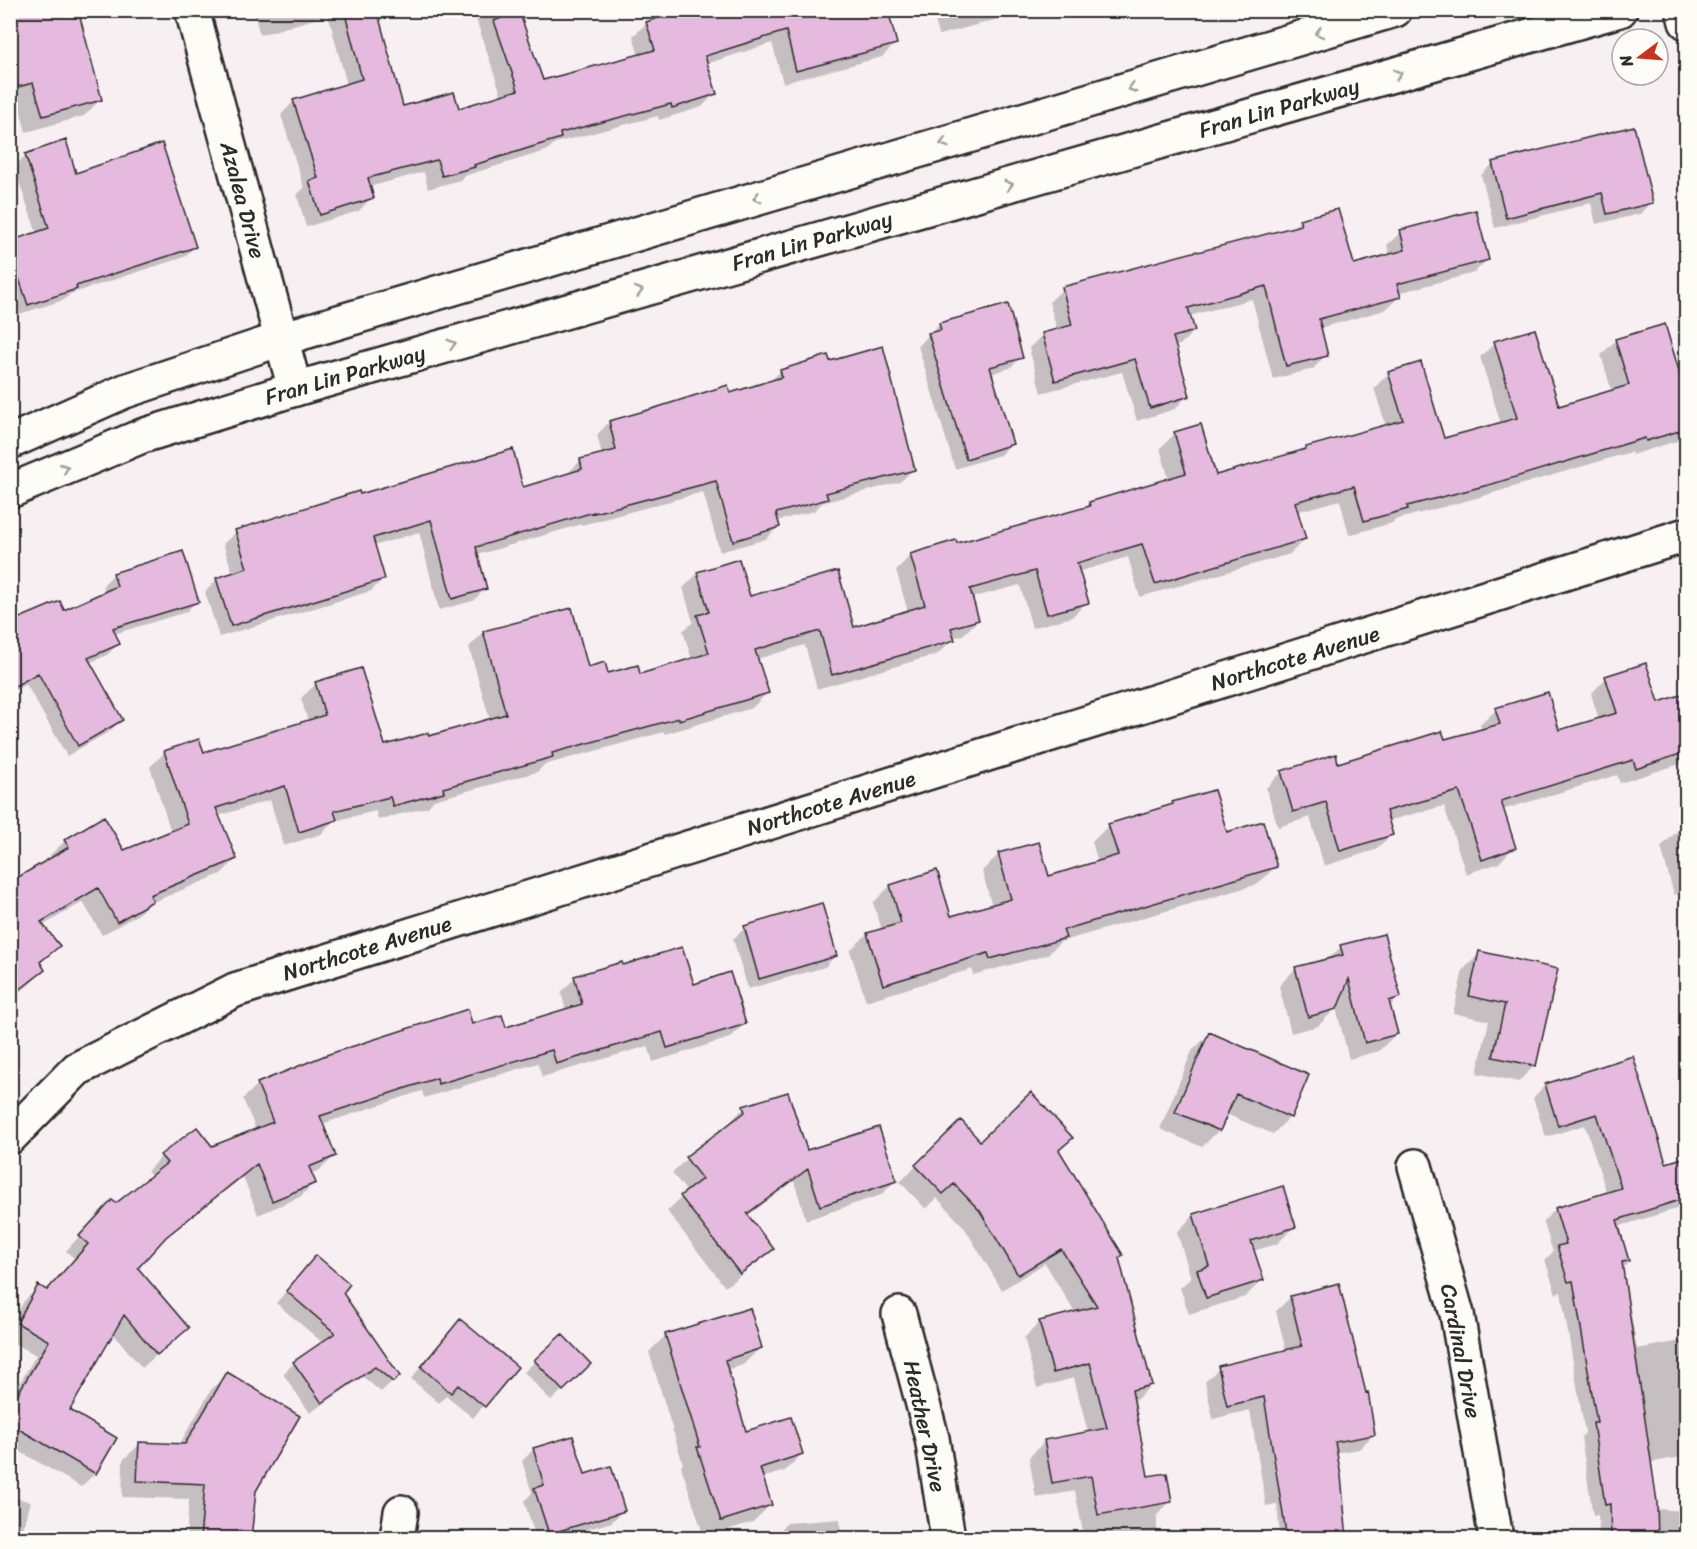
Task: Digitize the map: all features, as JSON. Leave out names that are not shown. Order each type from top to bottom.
[{"type":"street","name":"Azalea Drive","points":[[192,10],[295,389]]},
{"type":"street","points":[[10,442],[125,391],[281,339],[1395,10]]},
{"type":"street","name":"Fran Lin Parkway","points":[[10,491],[142,436],[295,389],[1620,10]]},
{"type":"street","points":[[1683,10],[1686,22]]},
{"type":"street","name":"Northcote Avenue","points":[[10,1137],[77,1069],[235,990],[1686,535]]},
{"type":"street","name":"Cardinal Drive","points":[[1415,1166],[1457,1314],[1496,1539]]},
{"type":"street","name":"Heather Drive","points":[[899,1314],[932,1438],[948,1539]]},
{"type":"building","points":[[10,10],[78,10],[102,100],[43,116],[33,83],[10,89]]},
{"type":"building","points":[[344,10],[377,10],[403,106],[454,92],[459,108],[518,90],[494,21],[519,11],[543,80],[655,50],[646,22],[681,10],[888,10],[897,44],[796,71],[786,31],[705,56],[717,94],[672,108],[671,104],[560,133],[561,138],[442,176],[437,160],[368,178],[374,198],[320,215],[309,181],[318,178],[293,100],[362,79]]},
{"type":"building","points":[[1634,126],[1653,203],[1607,214],[1602,193],[1506,218],[1492,162]]},
{"type":"building","points":[[66,140],[76,173],[162,143],[196,247],[76,286],[77,289],[28,305],[10,252],[10,241],[49,228],[25,154]]},
{"type":"building","points":[[1338,209],[1354,264],[1405,250],[1400,230],[1476,210],[1489,260],[1397,284],[1401,297],[1319,319],[1328,356],[1286,366],[1266,286],[1188,308],[1195,331],[1173,337],[1190,396],[1150,408],[1135,359],[1055,381],[1042,333],[1072,325],[1062,287],[1301,225],[1299,219]]},
{"type":"building","points":[[1008,304],[1023,358],[990,367],[1013,444],[966,459],[928,333],[941,330],[939,323]]},
{"type":"building","points":[[1665,324],[1686,394],[1686,429],[1646,441],[1645,438],[1492,484],[1407,506],[1408,509],[1364,521],[1354,486],[1295,502],[1306,539],[1155,584],[1142,544],[1077,563],[1089,603],[1047,614],[1035,571],[970,589],[979,620],[951,628],[955,640],[832,675],[820,631],[755,650],[769,693],[679,720],[679,718],[552,753],[553,757],[443,788],[444,792],[393,806],[390,797],[334,811],[337,820],[299,832],[285,786],[216,808],[237,859],[150,895],[153,901],[117,922],[98,888],[41,922],[60,946],[40,962],[45,970],[10,997],[10,882],[69,847],[64,840],[104,816],[124,850],[188,824],[164,751],[199,739],[204,752],[325,715],[315,682],[361,668],[385,745],[428,733],[429,736],[506,714],[483,631],[572,608],[588,667],[605,662],[608,673],[638,665],[640,674],[709,653],[697,615],[709,612],[697,572],[739,559],[750,596],[838,571],[854,627],[925,605],[910,554],[1090,506],[1089,502],[1186,473],[1174,432],[1201,424],[1216,475],[1403,420],[1388,372],[1421,362],[1444,438],[1517,418],[1494,341],[1535,329],[1559,406],[1629,385],[1615,339]]},
{"type":"building","points":[[883,346],[915,470],[826,493],[828,499],[776,513],[780,527],[733,541],[716,481],[594,512],[476,547],[487,589],[452,599],[431,520],[373,538],[385,579],[231,626],[216,578],[247,568],[235,530],[359,491],[360,494],[513,449],[523,487],[582,469],[580,459],[616,450],[609,421],[728,385],[730,393],[782,377],[780,370],[828,355],[830,361]]},
{"type":"building","points":[[183,551],[199,602],[113,628],[120,644],[88,658],[123,720],[78,746],[38,673],[10,689],[10,622],[60,601],[64,610],[117,586],[113,573]]},
{"type":"building","points":[[1646,663],[1659,702],[1686,693],[1686,752],[1636,769],[1633,760],[1501,801],[1516,848],[1482,860],[1459,791],[1386,811],[1393,835],[1340,851],[1326,802],[1293,812],[1281,771],[1336,754],[1338,763],[1442,731],[1445,739],[1500,724],[1495,708],[1548,692],[1559,730],[1617,713],[1605,676]]},
{"type":"building","points":[[1214,790],[1227,832],[1263,821],[1277,867],[1063,930],[1066,938],[990,959],[988,953],[883,985],[867,933],[901,923],[890,885],[937,870],[951,916],[1011,899],[998,853],[1039,842],[1049,876],[1118,855],[1108,824]]},
{"type":"building","points":[[822,903],[837,956],[759,979],[744,926]]},
{"type":"building","points":[[1384,934],[1401,997],[1389,1001],[1398,1034],[1365,1043],[1349,979],[1337,1009],[1308,1017],[1295,967],[1343,955],[1340,945]]},
{"type":"building","points":[[682,947],[694,984],[730,972],[746,1024],[667,1048],[662,1032],[556,1064],[552,1050],[438,1084],[437,1078],[320,1116],[336,1156],[309,1167],[316,1183],[272,1201],[257,1164],[166,1237],[138,1268],[189,1328],[157,1355],[124,1315],[70,1410],[117,1438],[96,1474],[10,1424],[10,1407],[49,1341],[17,1323],[38,1285],[47,1290],[88,1244],[79,1236],[112,1200],[116,1203],[167,1163],[160,1155],[197,1127],[212,1146],[273,1122],[257,1083],[326,1055],[468,1009],[472,1024],[502,1015],[506,1027],[582,1004],[574,976],[622,962],[623,965]]},
{"type":"building","points":[[1479,951],[1558,969],[1536,1066],[1493,1057],[1505,1004],[1469,996]]},
{"type":"building","points":[[1209,1032],[1309,1075],[1291,1118],[1236,1094],[1220,1131],[1175,1112]]},
{"type":"building","points":[[1633,1056],[1666,1163],[1686,1157],[1686,1198],[1617,1220],[1629,1261],[1622,1262],[1657,1502],[1658,1539],[1611,1539],[1610,1504],[1605,1505],[1593,1423],[1597,1423],[1573,1281],[1568,1282],[1557,1246],[1566,1244],[1555,1208],[1621,1188],[1597,1114],[1558,1126],[1545,1084]]},
{"type":"building","points":[[788,1092],[807,1150],[879,1127],[897,1181],[820,1206],[808,1169],[747,1214],[774,1249],[740,1274],[680,1196],[702,1179],[685,1157],[745,1112],[743,1106]]},
{"type":"building","points":[[1031,1092],[1073,1138],[1059,1150],[1123,1255],[1119,1258],[1152,1385],[1132,1390],[1148,1476],[1167,1473],[1172,1502],[1098,1515],[1091,1476],[1052,1483],[1044,1440],[1107,1428],[1090,1363],[1053,1373],[1039,1321],[1097,1306],[1061,1249],[1018,1275],[980,1211],[954,1184],[943,1194],[915,1165],[961,1120],[980,1141]]},
{"type":"building","points":[[1283,1186],[1296,1227],[1251,1241],[1264,1280],[1206,1298],[1197,1270],[1209,1266],[1193,1214]]},
{"type":"building","points":[[316,1255],[350,1284],[343,1293],[400,1376],[393,1382],[375,1367],[322,1403],[293,1362],[335,1333],[286,1291]]},
{"type":"building","points":[[1339,1283],[1366,1393],[1368,1392],[1375,1435],[1335,1442],[1347,1539],[1287,1539],[1264,1397],[1227,1406],[1218,1366],[1302,1346],[1290,1296]]},
{"type":"building","points":[[750,1308],[762,1348],[725,1360],[746,1431],[791,1417],[803,1454],[760,1468],[772,1505],[721,1521],[665,1334]]},
{"type":"building","points":[[460,1319],[518,1367],[485,1407],[458,1385],[451,1393],[421,1367]]},
{"type":"building","points":[[562,1334],[591,1364],[563,1391],[534,1360]]},
{"type":"building","points":[[227,1372],[300,1416],[256,1491],[251,1539],[200,1539],[205,1484],[137,1481],[139,1442],[185,1444]]},
{"type":"building","points":[[573,1436],[585,1474],[611,1466],[625,1511],[549,1534],[534,1488],[544,1485],[533,1448]]}]
